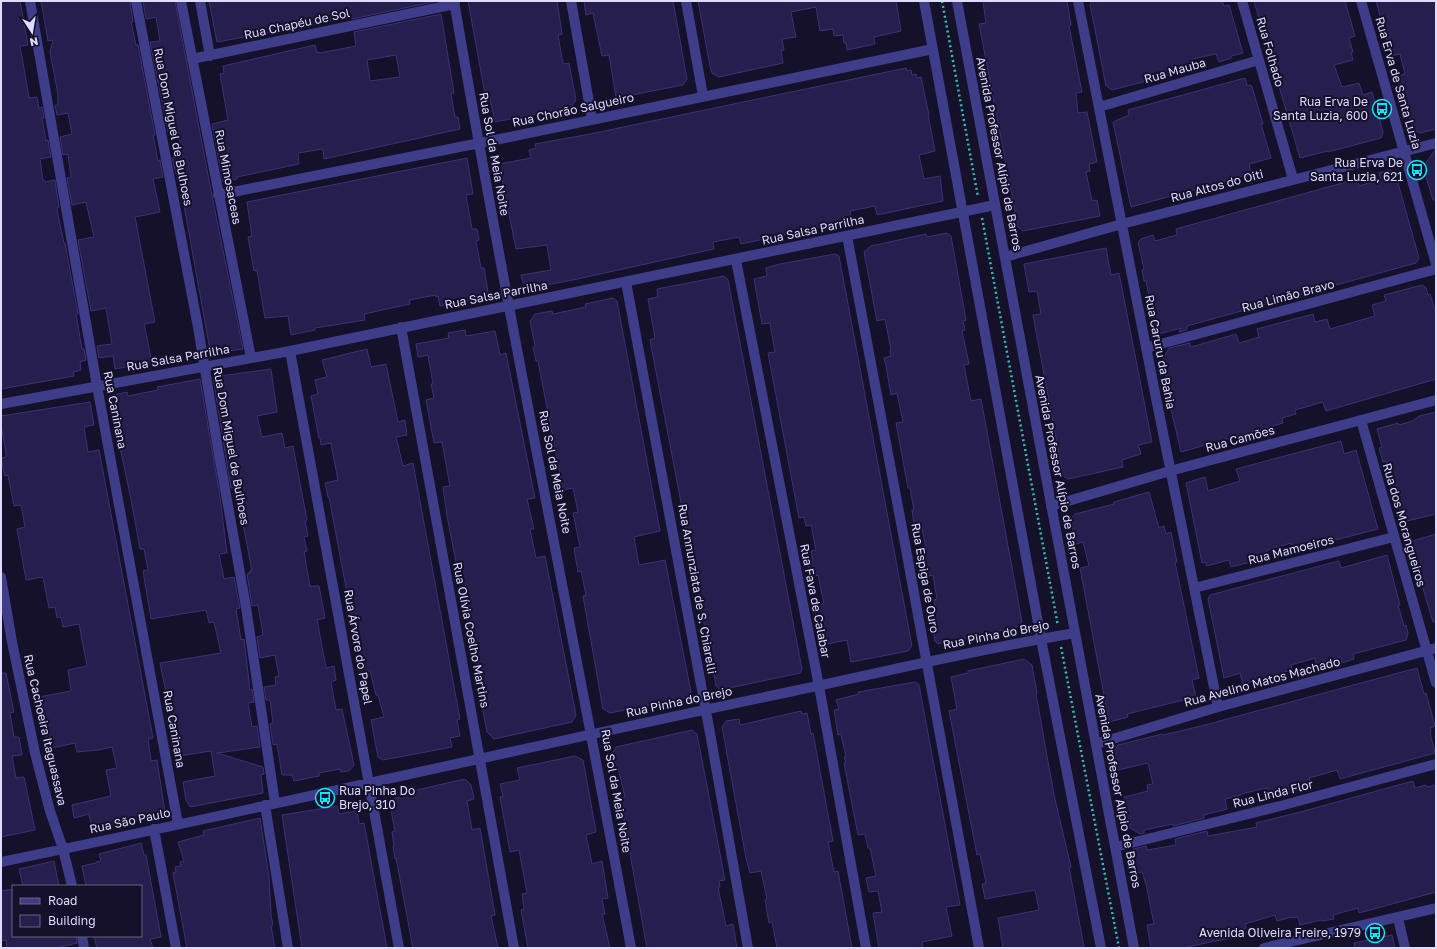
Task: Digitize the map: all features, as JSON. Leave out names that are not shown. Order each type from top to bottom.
[{"type":"street","name":"Rua Caninana","points":[[30,1],[97,386],[178,824]]},
{"type":"street","name":"Rua Dom Miguel de Bulhoes","points":[[136,1],[189,281],[250,627],[288,948]]},
{"type":"street","name":"Rua Mimosaceas","points":[[181,1],[251,358]]},
{"type":"street","points":[[200,1],[210,56]]},
{"type":"street","points":[[571,1],[592,119]]},
{"type":"street","points":[[686,1],[703,96]]},
{"type":"street","points":[[924,1],[1041,639],[1101,948]]},
{"type":"street","name":"Avenida Professor Alípio de Barros","points":[[957,1],[1134,948]]},
{"type":"street","name":"Rua Caruru da Bahia","points":[[1078,1],[1218,707]]},
{"type":"street","name":"Rua Folhado","points":[[1242,1],[1293,179]]},
{"type":"street","name":"Rua Erva de Santa Luzia","points":[[1361,1],[1436,264]]},
{"type":"street","name":"Rua Chapéu de Sol","points":[[192,59],[454,2]]},
{"type":"street","name":"Rua Sol da Meia Noite","points":[[454,2],[509,306],[592,734],[631,948]]},
{"type":"street","name":"Rua Chorão Salgueiro","points":[[218,195],[479,143],[933,49]]},
{"type":"street","name":"Rua Mauba","points":[[1098,107],[1259,60]]},
{"type":"street","name":"Rua Altos do Oiti","points":[[1005,257],[1122,224],[1436,143]]},
{"type":"street","name":"Rua Salsa Parrilha","points":[[1,404],[290,351],[736,260],[995,205]]},
{"type":"street","name":"Rua Espiga de Ouro","points":[[847,236],[979,948]]},
{"type":"street","name":"Rua Fava de Calabar","points":[[736,260],[819,686],[866,948]]},
{"type":"street","name":"Rua Limão Bravo","points":[[1146,348],[1436,269]]},
{"type":"street","name":"Rua Annunziata de S. Chiarelli","points":[[626,282],[748,948]]},
{"type":"street","name":"Rua Olívia Coelho Martins","points":[[401,328],[441,551],[481,759],[514,948]]},
{"type":"street","name":"Rua Árvore do Papel","points":[[290,351],[399,948]]},
{"type":"street","name":"Rua Camões","points":[[1051,506],[1170,471],[1436,400]]},
{"type":"street","name":"Rua dos Morangueiros","points":[[1361,420],[1394,537],[1431,650],[1436,683]]},
{"type":"street","name":"Rua Mamoeiros","points":[[1194,588],[1394,537]]},
{"type":"street","name":"Rua Cachoeira Itaguassava","points":[[1,577],[12,642],[35,753],[50,811],[63,849],[72,885]]},
{"type":"street","name":"Rua Pinha do Brejo","points":[[270,804],[927,662],[1075,633]]},
{"type":"street","name":"Rua Avelino Matos Machado","points":[[1096,744],[1218,707],[1431,650]]},
{"type":"street","name":"Rua Linda Flor","points":[[1115,847],[1280,806],[1436,764]]},
{"type":"street","name":"Rua São Paulo","points":[[1,862],[270,804]]},
{"type":"street","points":[[154,829],[176,948]]},
{"type":"street","points":[[1264,948],[1436,908]]},
{"type":"street","points":[[1398,918],[1406,948]]},
{"type":"street","points":[[82,937],[84,948]]},
{"type":"path","points":[[942,1],[1059,636],[1119,948]]},
{"type":"building","points":[[1,1],[20,1],[28,45],[20,46],[29,98],[37,97],[39,108],[42,107],[44,118],[42,118],[46,141],[48,140],[51,157],[40,159],[43,181],[55,180],[59,207],[57,208],[78,314],[76,314],[82,349],[84,349],[86,360],[80,362],[81,370],[73,372],[74,376],[1,389]]},
{"type":"building","points":[[41,1],[130,1],[133,22],[131,22],[136,45],[138,45],[155,135],[153,135],[163,177],[153,179],[160,212],[135,217],[155,322],[144,324],[152,362],[115,369],[113,356],[99,358],[97,346],[112,344],[106,308],[91,311],[78,240],[94,237],[86,202],[72,205],[67,178],[71,177],[68,154],[63,155],[60,137],[72,134],[68,113],[57,115],[55,105],[58,105],[58,94],[50,52],[53,40],[48,41]]},
{"type":"building","points":[[143,1],[175,1],[243,349],[228,351],[227,347],[210,350],[183,200],[189,199],[184,173],[176,174],[172,158],[182,156],[178,131],[168,132],[150,42],[160,41],[156,17],[146,19]]},
{"type":"building","points":[[209,1],[438,1],[352,19],[351,17],[217,42]]},
{"type":"building","points":[[468,1],[557,1],[562,34],[558,35],[563,64],[569,63],[576,100],[571,107],[495,122],[489,94],[485,94]]},
{"type":"building","points":[[584,1],[673,1],[687,79],[683,85],[616,98],[609,55],[602,56],[593,13],[586,15]]},
{"type":"building","points":[[698,1],[896,1],[901,31],[874,37],[875,44],[847,50],[843,35],[834,36],[833,29],[820,31],[816,7],[791,12],[796,37],[782,39],[784,50],[781,51],[783,63],[719,77],[712,73],[710,66]]},
{"type":"building","points":[[983,1],[1067,1],[1071,25],[1069,26],[1082,92],[1076,93],[1078,113],[1087,112],[1097,162],[1089,164],[1090,171],[1086,172],[1092,201],[1097,200],[1100,216],[1023,231],[1018,227],[979,24],[986,23]]},
{"type":"building","points":[[1094,1],[1222,1],[1224,6],[1229,5],[1243,53],[1231,56],[1231,58],[1219,62],[1216,54],[1192,59],[1193,65],[1181,69],[1182,72],[1112,90],[1106,86],[1090,4]]},
{"type":"building","points":[[1254,1],[1345,1],[1355,36],[1349,38],[1353,52],[1351,52],[1353,60],[1334,65],[1342,87],[1359,83],[1363,95],[1372,92],[1383,132],[1381,138],[1300,158]]},
{"type":"building","points":[[1376,1],[1436,1],[1436,129],[1420,133],[1413,130],[1397,76],[1405,74],[1400,54],[1391,56]]},
{"type":"building","points":[[441,14],[454,93],[451,94],[455,117],[458,117],[460,129],[324,159],[323,149],[298,153],[299,164],[237,177],[237,179],[223,182],[212,124],[228,120],[220,74],[224,73],[223,66],[315,45],[317,53],[356,46],[354,32]],"holes":[[[396,55],[400,77],[370,81],[367,60]]]},
{"type":"building","points":[[906,68],[907,71],[911,70],[912,75],[916,74],[917,78],[921,77],[935,151],[919,155],[924,179],[940,176],[943,201],[877,215],[875,206],[850,211],[852,220],[741,244],[739,237],[713,242],[714,249],[568,281],[529,288],[523,282],[521,275],[551,270],[547,245],[516,249],[499,164],[531,158],[529,150],[536,148],[535,144],[590,134]]},
{"type":"building","points":[[1245,78],[1247,86],[1251,85],[1252,87],[1271,158],[1249,164],[1251,174],[1131,207],[1113,122],[1129,115],[1128,110]]},
{"type":"building","points":[[1435,150],[1436,200],[1433,200],[1423,167]]},
{"type":"building","points":[[467,158],[473,194],[466,195],[472,229],[477,229],[479,240],[476,241],[481,268],[484,268],[488,292],[485,297],[440,306],[438,296],[436,297],[436,295],[409,300],[410,304],[364,314],[365,320],[315,328],[315,330],[291,335],[288,316],[265,318],[257,270],[254,271],[248,237],[252,236],[247,202]]},
{"type":"building","points":[[1388,170],[1395,172],[1419,258],[1416,263],[1187,326],[1187,330],[1179,332],[1181,328],[1159,334],[1156,331],[1146,281],[1144,281],[1142,270],[1144,269],[1138,242],[1141,239],[1153,235],[1155,241],[1177,235],[1176,229],[1357,179],[1359,186],[1381,179],[1379,173]]},
{"type":"building","points":[[947,233],[951,236],[966,320],[963,321],[965,330],[962,331],[969,364],[964,365],[971,401],[981,399],[1022,622],[1017,627],[938,644],[935,641],[930,611],[936,610],[934,600],[937,599],[933,575],[924,577],[920,554],[927,553],[921,524],[914,525],[912,510],[914,510],[910,488],[908,488],[896,423],[903,422],[897,393],[891,395],[884,358],[891,356],[891,350],[885,319],[877,321],[864,252],[871,246],[926,234],[927,237]]},
{"type":"building","points":[[1106,248],[1111,275],[1119,273],[1152,442],[1138,445],[1141,454],[1122,460],[1123,467],[1068,479],[1063,476],[1033,315],[1041,314],[1037,291],[1029,292],[1024,264]]},
{"type":"building","points":[[835,254],[839,256],[912,646],[908,651],[851,662],[847,640],[822,645],[814,606],[824,604],[818,575],[810,577],[807,562],[813,561],[811,551],[816,550],[811,525],[806,526],[804,517],[799,518],[768,353],[775,352],[770,323],[762,324],[754,279],[767,276],[766,268]]},
{"type":"building","points":[[724,276],[728,280],[802,669],[800,673],[720,690],[716,686],[650,340],[655,338],[648,299],[658,297],[657,289]]},
{"type":"building","points":[[1422,285],[1426,288],[1428,295],[1430,294],[1436,313],[1436,379],[1326,411],[1323,402],[1295,410],[1296,414],[1282,418],[1283,423],[1181,452],[1168,396],[1170,396],[1163,359],[1169,348],[1190,343],[1191,347],[1236,334],[1239,343],[1259,337],[1257,329],[1313,314],[1315,322],[1327,319],[1330,329],[1375,316],[1372,305],[1386,301],[1384,295]]},
{"type":"building","points":[[613,298],[617,301],[660,531],[634,537],[639,565],[665,560],[691,692],[688,697],[610,713],[603,709],[583,596],[586,595],[581,571],[578,572],[574,548],[580,547],[573,513],[578,512],[573,488],[563,490],[538,361],[536,361],[533,347],[535,346],[530,321],[535,314],[552,311],[553,314],[586,307],[585,304]]},
{"type":"building","points":[[465,330],[466,336],[495,331],[500,355],[506,353],[535,498],[527,499],[534,529],[530,529],[536,558],[545,556],[576,715],[572,722],[494,739],[487,732],[479,690],[481,690],[447,516],[443,487],[450,486],[442,442],[434,443],[426,400],[434,398],[428,355],[418,357],[416,344],[449,338],[448,333]]},
{"type":"building","points":[[367,349],[371,367],[386,364],[398,422],[405,420],[407,435],[396,437],[403,466],[413,463],[460,719],[457,720],[460,736],[450,738],[452,747],[383,760],[378,757],[371,720],[384,717],[378,695],[376,695],[370,671],[362,673],[329,497],[325,483],[338,480],[331,443],[321,445],[311,396],[318,394],[315,380],[327,377],[322,360]]},
{"type":"building","points":[[271,369],[277,412],[257,416],[262,437],[282,433],[285,448],[293,446],[307,520],[305,521],[308,536],[304,537],[307,551],[304,552],[310,586],[319,586],[325,618],[317,620],[326,668],[334,666],[336,680],[331,682],[336,710],[342,709],[354,765],[349,771],[341,772],[340,769],[319,773],[319,776],[294,781],[292,775],[282,775],[277,744],[273,745],[270,724],[273,723],[270,700],[266,700],[264,687],[276,685],[275,677],[279,676],[275,655],[260,658],[257,637],[263,635],[258,605],[252,606],[247,574],[252,571],[236,487],[231,488],[213,377]]},
{"type":"building","points":[[200,379],[219,490],[227,553],[219,554],[224,579],[234,577],[240,608],[236,609],[241,640],[244,639],[250,690],[252,689],[254,702],[248,703],[252,727],[257,726],[260,747],[217,753],[263,767],[264,774],[261,775],[263,793],[190,807],[186,800],[183,782],[215,776],[211,751],[179,756],[160,663],[221,653],[214,622],[209,623],[206,610],[151,619],[143,571],[148,570],[144,549],[140,549],[109,396],[127,392],[128,396],[158,390],[157,387]]},
{"type":"building","points":[[90,402],[94,425],[84,427],[88,452],[99,450],[153,738],[148,739],[151,761],[157,760],[165,812],[147,816],[148,818],[92,828],[89,814],[74,818],[72,805],[111,796],[106,770],[117,768],[112,747],[77,752],[75,743],[48,749],[39,697],[71,691],[68,670],[87,666],[79,624],[63,627],[61,617],[57,618],[55,607],[49,608],[43,577],[26,580],[17,529],[25,527],[21,505],[14,506],[8,475],[5,476],[1,458],[6,457],[6,453],[1,425],[1,416]]},
{"type":"building","points":[[1436,412],[1436,514],[1403,522],[1386,461],[1383,462],[1379,448],[1382,447],[1377,429],[1398,423],[1399,425],[1413,421],[1419,416]]},
{"type":"building","points":[[1341,441],[1344,454],[1356,450],[1378,529],[1293,551],[1291,543],[1267,550],[1269,557],[1231,567],[1229,560],[1207,566],[1205,562],[1202,563],[1186,483],[1205,477],[1208,491],[1240,481],[1236,469]]},
{"type":"building","points":[[1149,492],[1159,528],[1164,526],[1166,534],[1171,532],[1177,562],[1175,562],[1199,678],[1192,680],[1196,697],[1127,714],[1128,717],[1109,722],[1080,568],[1089,566],[1083,542],[1076,544],[1071,519],[1075,514],[1114,504],[1114,502]]},
{"type":"building","points":[[1436,534],[1436,622],[1433,622],[1409,542]]},
{"type":"building","points":[[1387,555],[1400,605],[1398,605],[1404,626],[1406,625],[1408,633],[1406,640],[1353,654],[1354,659],[1342,663],[1341,657],[1316,664],[1315,658],[1291,665],[1292,670],[1243,684],[1240,673],[1224,678],[1208,599],[1210,595],[1339,561],[1341,568]]},
{"type":"building","points":[[1024,659],[1032,665],[1054,795],[1071,867],[1069,867],[1084,947],[1003,948],[998,918],[1039,910],[1035,890],[985,899],[982,884],[986,883],[980,854],[977,855],[949,711],[957,709],[951,677],[968,673],[968,671]]},
{"type":"building","points":[[1417,668],[1435,726],[1430,728],[1430,733],[1435,753],[1340,779],[1337,770],[1309,778],[1311,787],[1271,797],[1268,788],[1241,794],[1225,799],[1227,809],[1204,815],[1204,818],[1173,826],[1173,824],[1144,830],[1144,833],[1140,834],[1130,828],[1124,797],[1148,791],[1147,785],[1153,784],[1148,763],[1118,770],[1113,753],[1118,745],[1201,726]]},
{"type":"building","points":[[1,673],[6,673],[14,712],[10,713],[14,737],[19,737],[22,755],[12,756],[16,778],[24,777],[35,830],[1,837]]},
{"type":"building","points":[[915,682],[919,685],[960,905],[946,907],[952,936],[922,942],[923,948],[879,948],[873,913],[882,912],[878,891],[869,892],[866,878],[876,876],[870,848],[868,848],[865,834],[858,835],[844,763],[846,763],[844,757],[846,757],[841,734],[838,735],[834,710],[839,709],[836,700],[859,694],[858,692]]},
{"type":"building","points":[[801,711],[802,714],[807,713],[811,734],[813,733],[833,841],[828,842],[834,872],[838,871],[852,948],[777,948],[772,922],[769,923],[765,900],[767,899],[761,871],[750,873],[746,858],[722,727],[726,721],[739,719],[740,725]]},
{"type":"building","points":[[692,730],[697,734],[725,880],[719,881],[720,887],[718,887],[726,926],[733,924],[737,948],[647,948],[620,798],[625,797],[618,768],[615,769],[612,754],[616,747]]},
{"type":"building","points":[[575,756],[583,760],[596,832],[586,835],[592,864],[602,861],[608,898],[602,899],[605,914],[602,914],[610,948],[528,948],[521,910],[524,909],[522,894],[527,893],[519,850],[510,852],[500,797],[503,796],[500,784],[520,780],[517,768]]},
{"type":"building","points":[[465,779],[471,785],[474,799],[467,801],[472,830],[480,828],[495,915],[491,916],[498,948],[413,948],[396,858],[395,859],[392,832],[395,831],[389,800],[400,797],[399,794]]},
{"type":"building","points":[[1413,781],[1415,788],[1426,785],[1427,787],[1436,785],[1436,892],[1359,913],[1358,908],[1333,915],[1334,919],[1321,920],[1300,925],[1298,917],[1277,921],[1275,915],[1245,924],[1246,928],[1243,929],[1245,935],[1182,948],[1151,948],[1147,925],[1154,924],[1146,884],[1142,872],[1137,873],[1133,849],[1146,846],[1147,850],[1176,845],[1175,839],[1207,831],[1208,836],[1257,827],[1256,823]]},
{"type":"building","points":[[338,806],[339,814],[357,811],[359,824],[364,823],[387,948],[302,948],[282,815]]},
{"type":"building","points":[[260,818],[269,877],[273,925],[271,926],[275,948],[187,948],[173,873],[176,872],[175,867],[181,866],[180,862],[184,861],[178,842],[204,835],[203,831]]},
{"type":"building","points":[[141,843],[144,855],[146,855],[161,937],[150,939],[153,948],[97,948],[94,937],[142,937],[142,885],[86,885],[82,866],[101,861],[99,854]]},
{"type":"building","points":[[54,861],[59,885],[23,885],[19,869]]},
{"type":"building","points":[[12,889],[12,937],[76,937],[77,943],[56,948],[7,948],[6,940],[1,941],[1,891]]},
{"type":"building","points":[[1392,935],[1395,948],[1355,948],[1354,943]]},
{"type":"place","name":"Rua Erva De Santa Luzia, 600","points":[[1382,109]]},
{"type":"place","name":"Rua Erva De Santa Luzia, 621","points":[[1417,170]]},
{"type":"place","name":"Rua Pinha Do Brejo, 310","points":[[325,798]]},
{"type":"place","name":"Avenida Oliveira Freire, 1979","points":[[1375,933]]}]
